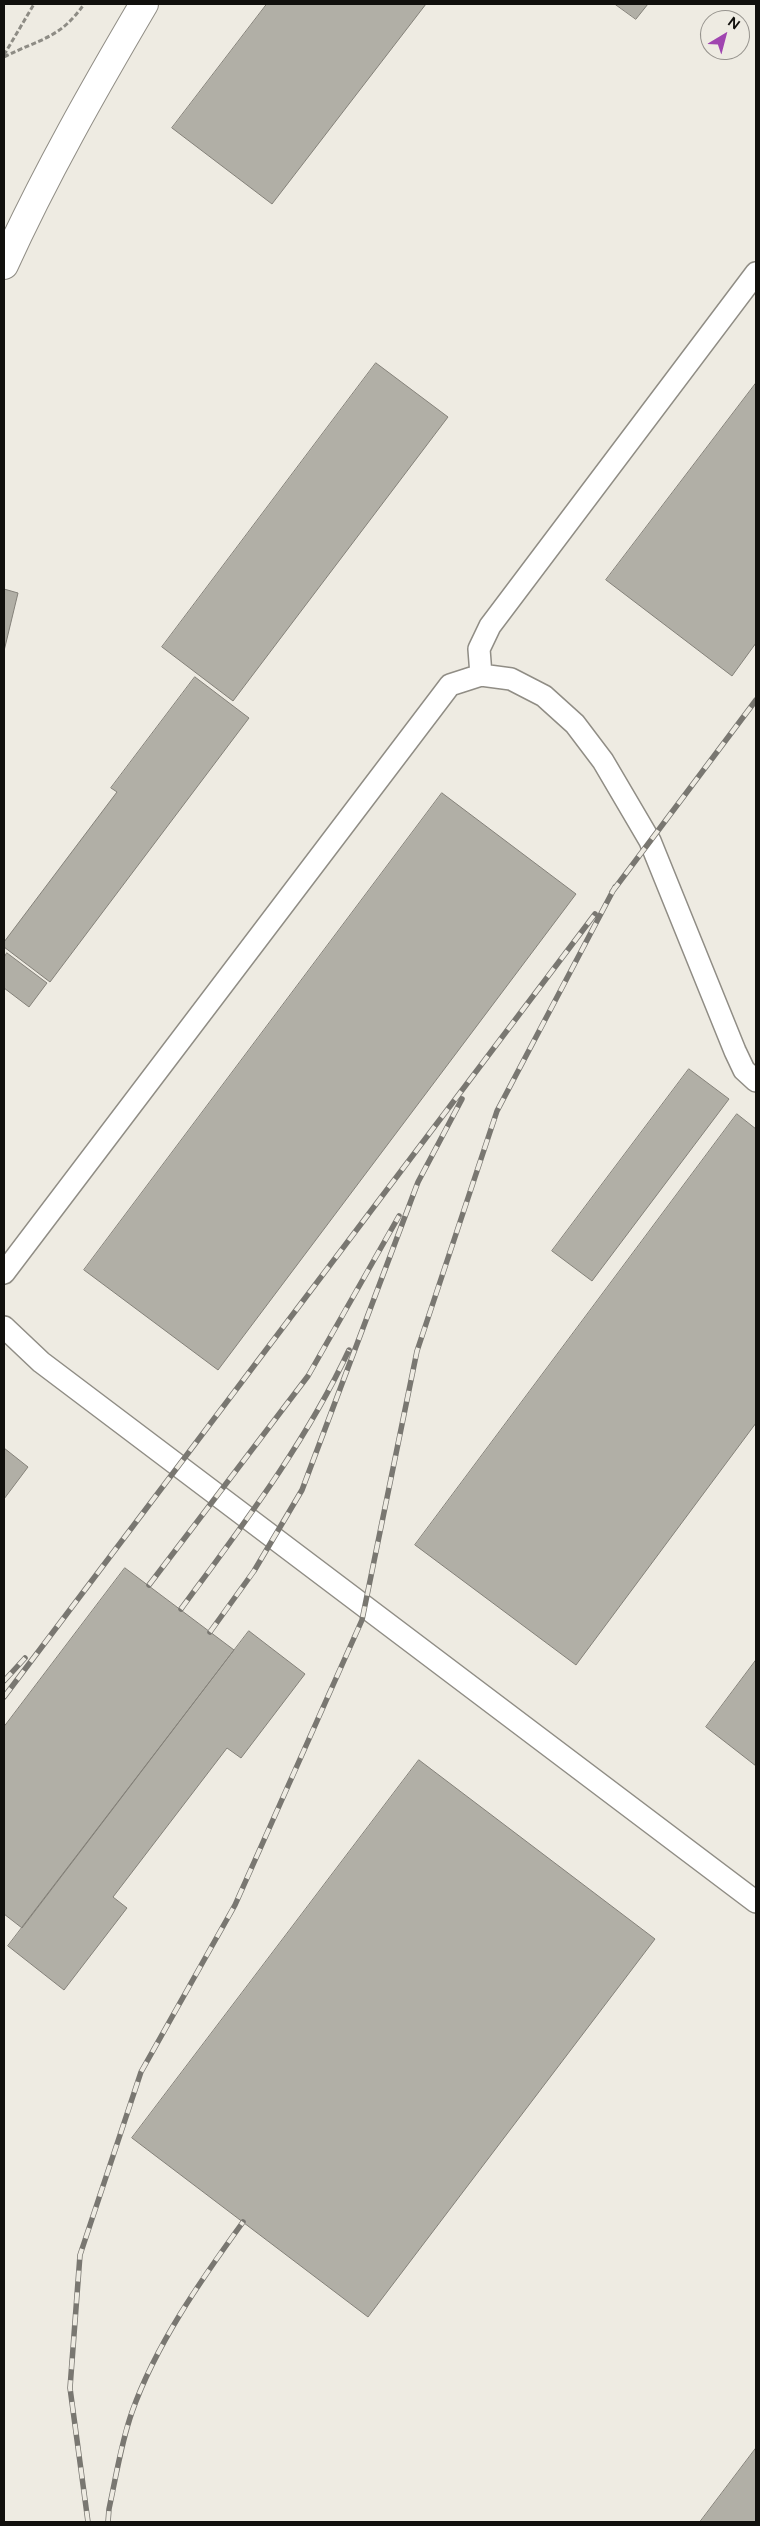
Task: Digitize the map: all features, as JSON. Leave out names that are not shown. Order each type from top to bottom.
[{"type":"street","points":[[4,265],[35,196],[78,116],[144,4]]},
{"type":"lane","points":[[481,675],[479,649],[490,626],[756,273]]},
{"type":"lane","points":[[4,1273],[450,685],[481,675],[511,679],[544,696],[575,724],[603,761],[650,841],[735,1051],[744,1070],[756,1081]]},
{"type":"lane","points":[[4,1327],[41,1362],[756,1902]]},
{"type":"path","points":[[4,56],[34,4]]},
{"type":"path","points":[[4,56],[53,36],[73,20],[84,4]]},
{"type":"building","points":[[267,4],[426,4],[272,204],[172,128]]},
{"type":"building","points":[[615,4],[648,4],[636,19]]},
{"type":"building","points":[[376,363],[448,417],[233,701],[162,647]]},
{"type":"building","points":[[756,383],[756,643],[732,676],[606,580]]},
{"type":"building","points":[[4,589],[18,593],[4,651]]},
{"type":"building","points":[[195,677],[249,718],[50,982],[4,947],[4,942],[117,792],[111,788]]},
{"type":"building","points":[[442,793],[576,894],[218,1370],[84,1270]]},
{"type":"building","points":[[7,953],[47,983],[29,1007],[4,988],[4,958]]},
{"type":"building","points":[[689,1069],[729,1099],[592,1281],[552,1251]]},
{"type":"building","points":[[737,1114],[756,1129],[756,1423],[576,1665],[415,1545]]},
{"type":"building","points":[[4,1448],[28,1467],[4,1499]]},
{"type":"building","points":[[125,1568],[234,1650],[22,1928],[4,1914],[4,1727]]},
{"type":"building","points":[[249,1631],[305,1674],[241,1758],[227,1748],[113,1897],[127,1908],[64,1990],[8,1946]]},
{"type":"building","points":[[756,1660],[756,1766],[706,1727]]},
{"type":"building","points":[[419,1760],[655,1939],[368,2317],[132,2138]]},
{"type":"building","points":[[756,2448],[756,2522],[700,2522]]},
{"type":"railway","points":[[612,892],[756,700]]},
{"type":"railway","points":[[88,2522],[70,2388],[80,2255],[141,2072],[235,1905],[362,1620],[417,1351],[497,1111],[615,887]]},
{"type":"railway","points":[[4,1697],[595,914]]},
{"type":"railway","points":[[210,1632],[254,1571],[302,1490],[418,1182],[462,1099]]},
{"type":"railway","points":[[149,1585],[308,1376],[399,1216]]},
{"type":"railway","points":[[181,1609],[293,1451],[332,1385],[349,1350]]},
{"type":"railway","points":[[4,1681],[25,1658]]},
{"type":"railway","points":[[108,2522],[109,2509],[125,2436],[142,2387],[181,2313],[243,2222]]}]
